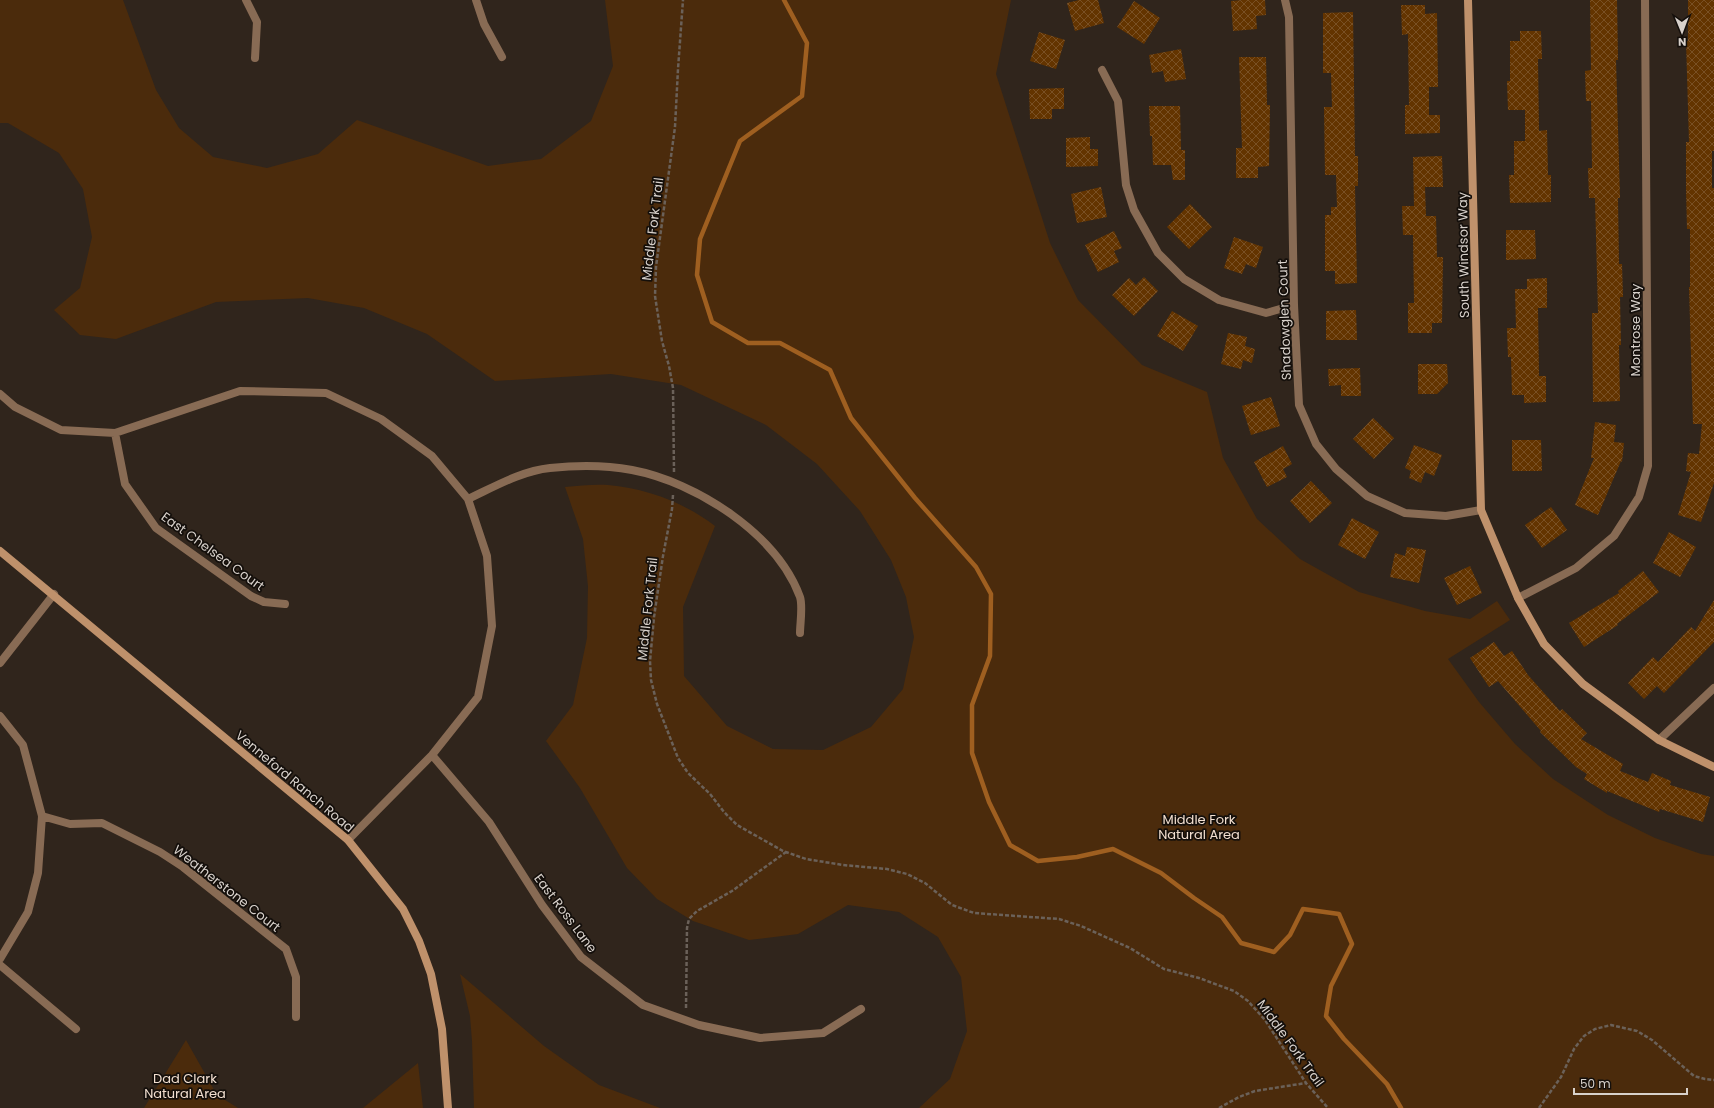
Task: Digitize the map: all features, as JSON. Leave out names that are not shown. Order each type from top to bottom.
[{"type":"street","points":[[246,0],[257,22],[255,58]]},
{"type":"street","points":[[476,0],[484,24],[502,57]]},
{"type":"street","name":"Shadowglen Court","points":[[1285,0],[1289,17],[1294,305],[1299,406],[1316,444],[1336,469],[1368,496],[1405,513],[1446,516],[1481,510]]},
{"type":"street","name":"South Windsor Way","points":[[1468,0],[1481,510]]},
{"type":"street","name":"Montrose Way","points":[[1518,598],[1576,568],[1614,536],[1639,497],[1648,466],[1645,0]]},
{"type":"street","points":[[1102,70],[1118,101],[1126,185],[1134,210],[1158,252],[1184,279],[1219,300],[1266,313],[1294,305]]},
{"type":"street","points":[[0,394],[15,406],[61,430],[115,433],[240,391],[326,393],[381,419],[432,456],[468,499],[487,556],[492,626],[478,697],[432,754],[348,840]]},
{"type":"street","name":"East Chelsea Court","points":[[115,433],[125,484],[156,528],[251,596],[264,602],[285,604]]},
{"type":"street","points":[[468,499],[514,478],[549,468],[587,466],[632,470],[673,482],[707,498],[742,521],[766,543],[785,568],[800,598],[800,633]]},
{"type":"street","points":[[1481,510],[1518,598],[1544,644],[1583,684],[1659,740],[1714,767]]},
{"type":"street","name":"Venneford Ranch Road","points":[[0,551],[54,594],[348,840],[403,909],[422,947],[432,974],[442,1029],[448,1108]]},
{"type":"street","points":[[0,662],[54,594]]},
{"type":"street","points":[[1659,740],[1714,688]]},
{"type":"street","points":[[0,716],[23,745],[42,816],[38,873],[28,912],[0,959]]},
{"type":"street","name":"East Ross Lane","points":[[432,754],[489,822],[542,904],[581,957],[643,1006],[699,1025],[760,1038],[823,1033],[860,1009]]},
{"type":"street","name":"Weatherstone Court","points":[[42,816],[70,824],[102,823],[160,852],[189,872],[286,949],[296,977],[296,1017]]},
{"type":"street","points":[[0,965],[76,1029]]},
{"type":"path","name":"Middle Fork Trail","points":[[683,0],[675,127],[656,267],[655,296],[662,341],[670,366],[673,388],[674,459],[672,509],[660,571],[650,661],[657,704],[678,758],[688,773],[710,794],[724,812],[737,825],[786,852],[806,859],[843,865],[887,869],[907,874],[925,883],[952,905],[974,913],[1059,919],[1081,926],[1130,948],[1164,969],[1199,978],[1234,991],[1248,1001],[1265,1020],[1306,1083],[1328,1108]]},
{"type":"path","points":[[686,1021],[687,928],[689,919],[697,911],[732,891],[786,852]]},
{"type":"path","points":[[1539,1108],[1561,1077],[1574,1049],[1584,1036],[1595,1029],[1611,1025],[1637,1031],[1652,1040],[1694,1076],[1714,1080]]},
{"type":"path","points":[[1219,1108],[1239,1097],[1255,1092],[1306,1083]]},
{"type":"green space","name":"Middle Fork Natural Area","points":[[0,0],[123,0],[156,90],[179,128],[213,157],[267,168],[318,154],[357,120],[488,166],[541,159],[591,121],[613,66],[605,0],[1011,0],[996,74],[1050,243],[1078,300],[1142,365],[1207,392],[1223,458],[1257,519],[1300,559],[1359,592],[1425,611],[1470,619],[1497,601],[1510,620],[1448,659],[1479,702],[1515,744],[1553,779],[1608,815],[1655,838],[1701,854],[1714,856],[1714,1108],[919,1108],[950,1079],[967,1031],[961,977],[938,937],[899,912],[848,905],[798,934],[749,940],[693,921],[657,899],[627,868],[580,788],[546,741],[573,705],[587,638],[588,586],[583,539],[565,487],[603,485],[637,489],[664,498],[691,510],[715,526],[683,607],[684,676],[727,726],[773,749],[823,750],[871,727],[903,689],[914,637],[906,597],[891,560],[860,511],[817,464],[766,425],[681,385],[611,374],[495,381],[427,334],[364,308],[308,298],[216,302],[116,339],[80,335],[54,310],[80,288],[92,237],[83,189],[59,153],[8,123],[0,123]]},
{"type":"green space","points":[[460,974],[544,1046],[599,1085],[660,1108],[474,1108],[470,1016]]},
{"type":"green space","name":"Dad Clark Natural Area","points":[[186,1040],[217,1095],[238,1108],[144,1108]]},
{"type":"green space","points":[[418,1063],[423,1108],[363,1108]]},
{"type":"building","points":[[1079,0],[1098,0],[1104,23],[1075,31],[1067,3]]},
{"type":"building","points":[[1265,0],[1266,15],[1256,16],[1257,29],[1233,31],[1231,1]]},
{"type":"building","points":[[1590,0],[1617,0],[1618,60],[1616,60],[1620,198],[1618,198],[1619,264],[1622,264],[1623,297],[1620,297],[1620,401],[1593,402],[1592,313],[1598,313],[1595,198],[1589,198],[1588,168],[1592,168],[1591,101],[1586,101],[1585,71],[1591,70]]},
{"type":"building","points":[[1688,0],[1714,0],[1714,151],[1712,151],[1712,188],[1714,188],[1714,483],[1701,522],[1678,515],[1691,472],[1686,471],[1688,453],[1699,454],[1702,424],[1693,424],[1689,287],[1690,229],[1687,229],[1686,189],[1686,142],[1689,142],[1686,41],[1688,41]]},
{"type":"building","points":[[1134,1],[1160,18],[1144,44],[1117,27]]},
{"type":"building","points":[[1401,5],[1425,5],[1425,14],[1437,13],[1438,87],[1429,87],[1429,115],[1440,115],[1440,133],[1405,134],[1405,105],[1409,105],[1408,34],[1402,35]]},
{"type":"building","points":[[1353,12],[1355,156],[1358,156],[1358,186],[1355,186],[1357,283],[1335,284],[1335,271],[1325,271],[1325,215],[1331,215],[1331,207],[1337,207],[1336,175],[1325,175],[1324,107],[1332,107],[1331,73],[1323,73],[1323,13]]},
{"type":"building","points":[[1520,31],[1541,31],[1542,59],[1538,59],[1539,131],[1547,130],[1548,175],[1551,175],[1551,202],[1510,203],[1509,175],[1514,175],[1514,141],[1525,141],[1525,110],[1508,110],[1507,81],[1510,81],[1510,41],[1520,41]]},
{"type":"building","points":[[1039,32],[1065,40],[1056,69],[1030,61]]},
{"type":"building","points":[[1181,49],[1186,79],[1165,82],[1163,71],[1152,73],[1149,55]]},
{"type":"building","points":[[1239,57],[1266,57],[1267,105],[1270,105],[1269,166],[1258,167],[1258,178],[1236,178],[1236,148],[1242,148]]},
{"type":"building","points":[[1064,88],[1064,109],[1052,109],[1052,119],[1030,119],[1029,89]]},
{"type":"building","points":[[1149,106],[1180,106],[1181,150],[1185,150],[1185,180],[1173,180],[1171,165],[1153,165]]},
{"type":"building","points":[[1090,137],[1090,149],[1098,149],[1098,166],[1066,167],[1066,138]]},
{"type":"building","points":[[1442,156],[1443,187],[1425,187],[1426,216],[1436,216],[1437,257],[1443,257],[1442,323],[1432,323],[1432,333],[1408,333],[1408,303],[1414,303],[1413,235],[1403,235],[1402,206],[1414,206],[1413,157]]},
{"type":"building","points":[[1101,187],[1107,217],[1077,223],[1071,194]]},
{"type":"building","points":[[1190,204],[1212,227],[1189,249],[1167,227]]},
{"type":"building","points":[[1506,230],[1535,230],[1536,259],[1506,260]]},
{"type":"building","points":[[1114,231],[1122,248],[1114,251],[1119,262],[1098,272],[1085,245]]},
{"type":"building","points":[[1234,237],[1263,247],[1256,268],[1246,264],[1242,274],[1224,268]]},
{"type":"building","points":[[1144,277],[1158,291],[1134,316],[1112,295],[1129,278],[1136,285]]},
{"type":"building","points":[[1547,278],[1547,308],[1538,308],[1539,376],[1546,376],[1546,402],[1524,403],[1524,395],[1512,395],[1511,357],[1508,357],[1507,328],[1516,328],[1515,289],[1527,289],[1527,279]]},
{"type":"building","points":[[1356,310],[1357,340],[1326,340],[1326,311]]},
{"type":"building","points":[[1172,311],[1198,326],[1183,351],[1157,336]]},
{"type":"building","points":[[1228,333],[1247,337],[1245,346],[1255,349],[1252,363],[1243,360],[1241,369],[1221,364]]},
{"type":"building","points":[[1418,364],[1447,364],[1448,383],[1437,394],[1418,394]]},
{"type":"building","points":[[1360,368],[1361,396],[1341,396],[1341,385],[1329,386],[1328,369]]},
{"type":"building","points":[[1271,397],[1280,426],[1251,435],[1242,406]]},
{"type":"building","points":[[1373,418],[1394,438],[1374,459],[1353,439]]},
{"type":"building","points":[[1595,422],[1616,425],[1614,442],[1624,443],[1622,462],[1621,461],[1598,515],[1575,505],[1594,458],[1591,458]]},
{"type":"building","points":[[1512,440],[1541,440],[1542,471],[1512,471]]},
{"type":"building","points":[[1414,445],[1442,455],[1434,476],[1425,472],[1421,483],[1409,478],[1411,471],[1405,468]]},
{"type":"building","points":[[1283,446],[1292,464],[1283,469],[1287,477],[1267,487],[1254,462]]},
{"type":"building","points":[[1311,481],[1332,503],[1310,523],[1290,501]]},
{"type":"building","points":[[1551,507],[1567,530],[1542,548],[1525,525]]},
{"type":"building","points":[[1352,518],[1379,532],[1365,559],[1338,545]]},
{"type":"building","points":[[1669,532],[1696,547],[1680,577],[1653,563]]},
{"type":"building","points":[[1407,547],[1426,550],[1419,583],[1390,577],[1395,553],[1405,556]]},
{"type":"building","points":[[1470,566],[1482,593],[1457,605],[1444,578]]},
{"type":"building","points":[[1643,571],[1659,592],[1617,624],[1618,625],[1584,647],[1569,623],[1619,593],[1618,591]]},
{"type":"building","points":[[1714,600],[1714,642],[1664,693],[1657,686],[1644,699],[1628,683],[1653,657],[1658,662],[1691,627],[1695,631]]},
{"type":"building","points":[[1494,642],[1504,656],[1512,651],[1528,675],[1560,711],[1562,709],[1587,733],[1581,739],[1623,764],[1620,771],[1648,782],[1652,773],[1671,781],[1670,785],[1710,797],[1703,822],[1660,809],[1659,812],[1607,791],[1607,793],[1584,779],[1587,774],[1576,767],[1540,732],[1541,731],[1498,681],[1489,687],[1470,658]]},
{"type":"waterway","points":[[784,0],[807,43],[802,96],[740,141],[700,239],[697,275],[712,322],[748,343],[780,343],[830,370],[851,418],[915,498],[976,567],[991,594],[990,656],[972,705],[972,753],[989,802],[1010,845],[1038,861],[1077,857],[1113,849],[1161,873],[1222,917],[1241,943],[1274,952],[1290,935],[1303,909],[1339,914],[1352,944],[1331,986],[1326,1016],[1344,1039],[1387,1084],[1401,1108]]}]
